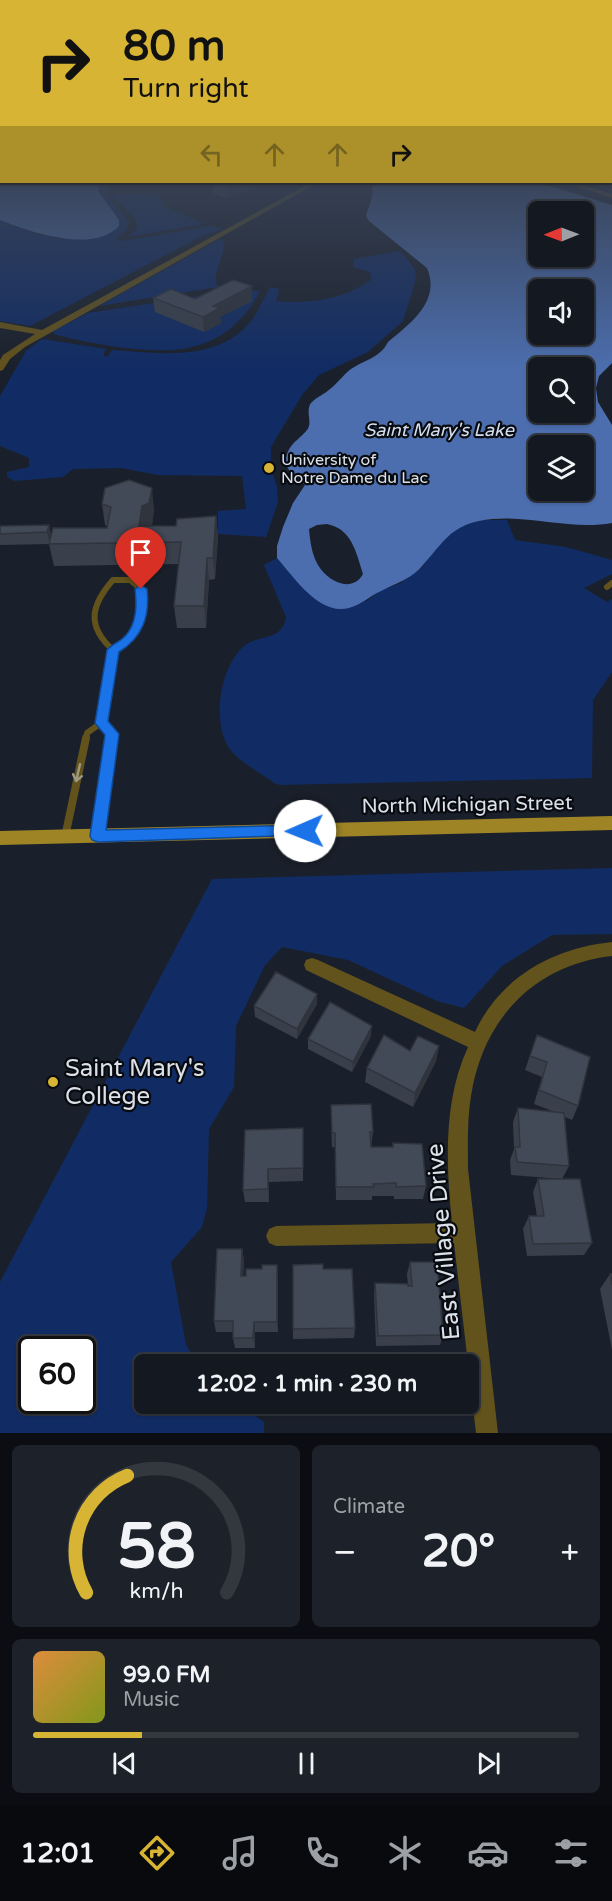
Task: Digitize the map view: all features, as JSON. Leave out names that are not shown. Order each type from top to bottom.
[{"type":"main road","name":"North Michigan Street","points":[[0,838],[612,823]]},
{"type":"street","points":[[0,368],[12,352],[215,238]]},
{"type":"street","points":[[0,325],[44,333]]},
{"type":"street","name":"East Village Drive","points":[[487,1433],[459,1178],[459,1119],[467,1072],[477,1042],[501,1006],[520,985],[544,968],[566,957],[612,949]]},
{"type":"street","points":[[312,965],[477,1042]]},
{"type":"street","points":[[276,1236],[464,1233]]},
{"type":"lane","points":[[64,837],[87,733],[101,723],[113,650],[129,640],[137,628],[143,607],[141,589],[130,580],[113,580],[96,603],[93,624],[99,640],[113,650]]},
{"type":"lane","points":[[98,836],[112,734],[101,723]]},
{"type":"shaded area","points":[[0,238],[116,238],[123,241],[141,238],[199,238],[30,326],[0,321]]},
{"type":"shaded area","points":[[220,239],[223,240],[224,247],[216,275],[218,287],[99,306]]},
{"type":"shaded area","points":[[400,251],[415,269],[416,279],[403,321],[368,352],[319,375],[302,395],[271,447],[271,468],[277,487],[278,502],[266,537],[218,534],[218,511],[246,509],[242,476],[158,475],[121,468],[73,469],[63,477],[15,481],[7,477],[7,472],[29,467],[29,458],[0,446],[0,396],[26,351],[42,339],[106,349],[103,356],[108,356],[112,350],[168,353],[205,349],[238,334],[252,320],[270,287],[279,289],[276,301],[301,302],[337,296],[371,280],[370,272],[353,267],[354,259]]},
{"type":"shaded area","points":[[238,290],[260,291],[234,326],[207,342],[181,349],[125,348],[54,334],[53,331],[88,313]],"holes":[[[251,301],[214,321],[172,304]]]},
{"type":"shaded area","points":[[481,520],[507,520],[515,540],[566,547],[612,560],[612,574],[584,588],[607,602],[612,599],[612,672],[593,700],[592,778],[280,785],[247,765],[233,753],[226,742],[220,714],[220,698],[228,668],[244,646],[275,634],[284,625],[286,617],[264,565],[277,558],[305,588],[367,601],[379,591],[401,583],[423,566],[435,548],[459,527]]},
{"type":"shaded area","points":[[612,868],[612,934],[552,935],[502,966],[464,1008],[437,1001],[348,960],[282,947],[265,965],[236,1026],[234,1087],[209,1129],[207,1208],[202,1227],[171,1262],[186,1345],[192,1354],[134,1354],[134,1414],[253,1414],[264,1422],[264,1433],[0,1433],[0,1282],[212,879]]},
{"type":"water","points":[[60,238],[97,238],[78,240]]},
{"type":"water","name":"Saint Mary's Lake","points":[[390,238],[528,238],[528,267],[594,267],[594,238],[612,238],[612,363],[599,376],[596,388],[598,402],[612,425],[612,523],[579,525],[512,519],[479,521],[461,527],[447,537],[419,570],[409,577],[358,605],[338,609],[327,606],[308,593],[277,558],[277,546],[283,527],[293,503],[305,485],[292,474],[285,464],[286,457],[293,444],[309,427],[311,403],[333,387],[351,369],[381,352],[388,342],[414,319],[427,301],[430,280],[427,268]],"holes":[[[327,524],[342,531],[352,543],[363,574],[353,583],[346,584],[333,580],[322,571],[316,561],[309,529]]]},
{"type":"building","points":[[233,280],[252,286],[213,306],[220,308],[203,317],[153,298],[171,289],[195,299]]},
{"type":"building","points":[[129,480],[152,488],[149,503],[142,506],[139,526],[176,526],[177,519],[216,516],[213,558],[207,558],[204,606],[174,606],[181,542],[49,544],[53,528],[107,528],[111,507],[102,504],[105,488]]},
{"type":"building","points":[[49,525],[47,532],[0,534],[0,526]]},
{"type":"building","points":[[276,972],[317,994],[297,1029],[254,1006]]},
{"type":"building","points":[[330,1002],[372,1026],[353,1062],[308,1039]]},
{"type":"building","points":[[384,1035],[410,1051],[418,1036],[439,1046],[415,1093],[367,1068]]},
{"type":"building","points":[[537,1035],[590,1057],[578,1106],[539,1090],[547,1062],[530,1056]]},
{"type":"building","points":[[371,1104],[373,1132],[370,1132],[371,1147],[393,1147],[393,1143],[422,1144],[426,1186],[396,1187],[396,1183],[373,1184],[374,1187],[336,1187],[335,1133],[332,1133],[331,1105]]},
{"type":"building","points":[[518,1108],[564,1113],[569,1166],[517,1162],[515,1147],[520,1147]]},
{"type":"building","points":[[303,1128],[303,1168],[268,1169],[268,1189],[243,1190],[245,1130]]},
{"type":"building","points":[[538,1179],[580,1179],[592,1243],[533,1244],[529,1216],[544,1216]]},
{"type":"building","points":[[217,1249],[242,1249],[241,1276],[246,1276],[246,1269],[262,1269],[262,1265],[277,1265],[277,1322],[254,1322],[253,1338],[233,1338],[233,1321],[214,1321]]},
{"type":"building","points":[[410,1262],[437,1262],[443,1335],[378,1336],[375,1283],[412,1286]]},
{"type":"building","points":[[323,1264],[323,1269],[352,1269],[355,1328],[293,1329],[293,1265]]},
{"type":"place","name":"University of Notre Dame du Lac","points":[[269,468]]},
{"type":"place","name":"Saint Mary's College","points":[[53,1082]]},
{"type":"route","points":[[141,589],[143,607],[137,628],[129,640],[113,650],[101,723],[112,734],[98,836],[305,831]]}]
